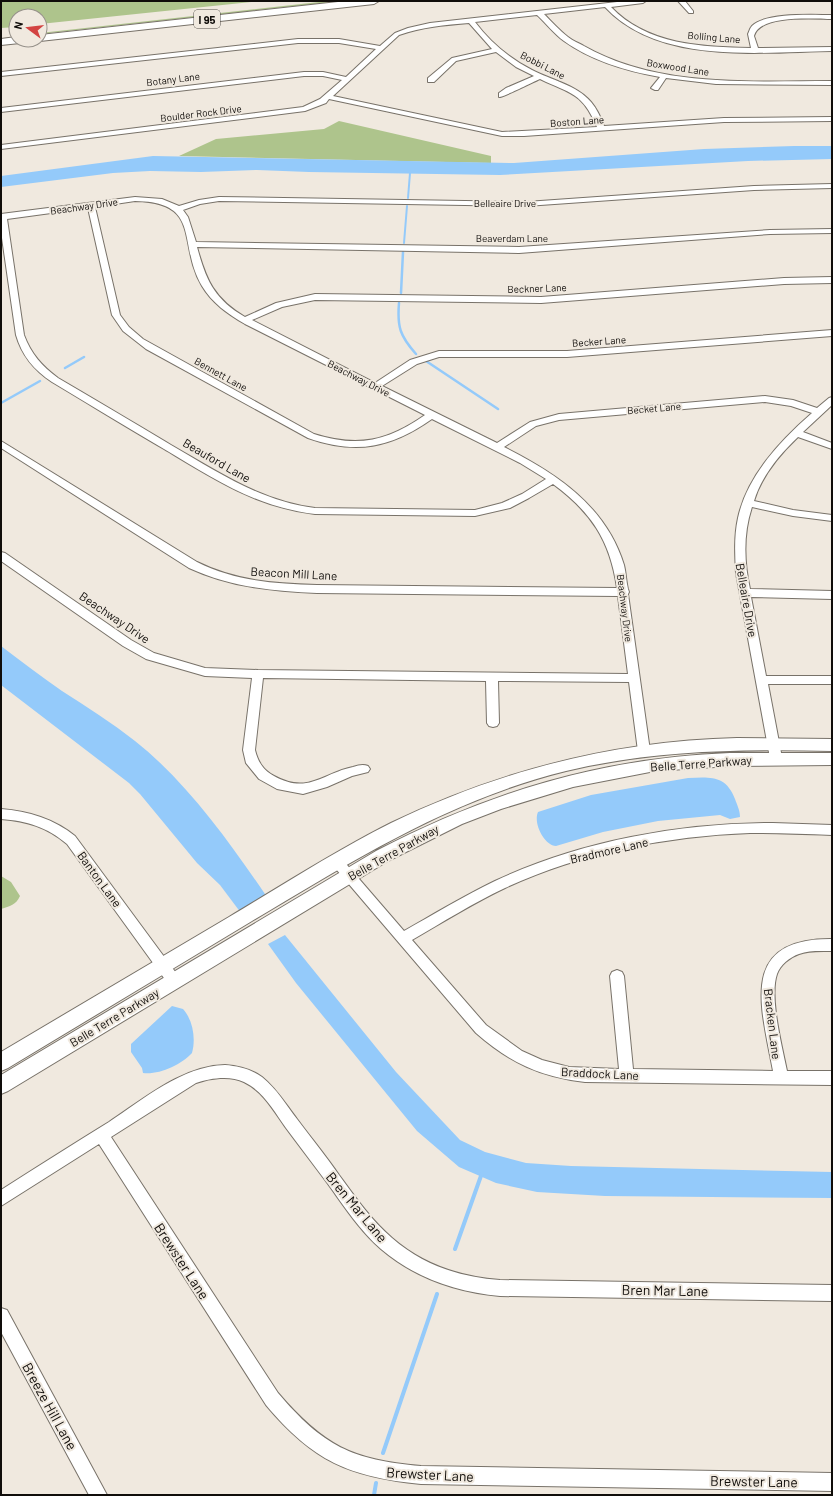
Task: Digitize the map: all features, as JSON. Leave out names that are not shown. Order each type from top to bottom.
[{"type":"highway","name":"I 95","points":[[48,29],[301,1]]},
{"type":"highway","name":"I 95","points":[[48,37],[374,1]]},
{"type":"main road","name":"Belle Terre Parkway","points":[[1,1062],[162,964],[336,862],[413,819],[479,791],[527,775],[570,764],[644,751],[704,745],[774,751],[832,759]]},
{"type":"main road","name":"Belle Terre Parkway","points":[[1,1085],[402,844],[444,824],[496,803],[560,783],[595,775],[651,766],[832,745]]},
{"type":"street","name":"Boulder Rock Drive","points":[[1,147],[293,112],[313,107],[328,97],[397,34],[407,29],[643,1]]},
{"type":"street","points":[[681,1],[691,12]]},
{"type":"street","name":"Bolling Lane","points":[[606,5],[616,16],[629,26],[666,41],[709,48],[832,48]]},
{"type":"street","name":"Boxwood Lane","points":[[539,13],[558,34],[580,48],[618,64],[664,76],[727,83],[832,82]]},
{"type":"street","points":[[754,49],[751,33],[756,27],[766,22],[789,18],[832,17]]},
{"type":"street","name":"Bobbi Lane","points":[[471,21],[482,36],[496,50],[516,64],[539,77],[572,91],[584,98],[590,105],[602,129]]},
{"type":"street","points":[[1,74],[298,41],[339,41],[381,48]]},
{"type":"street","points":[[431,80],[443,67],[454,59],[496,50]]},
{"type":"street","name":"Botany Lane","points":[[1,110],[300,74],[323,74],[348,79]]},
{"type":"street","points":[[655,88],[664,76]]},
{"type":"street","points":[[502,95],[508,90],[539,77]]},
{"type":"street","name":"Boston Lane","points":[[328,97],[495,134],[517,135],[724,120],[832,119]]},
{"type":"street","name":"Belleaire Drive","points":[[178,209],[199,202],[219,199],[526,204],[754,188],[832,186]]},
{"type":"street","name":"Beachway Drive","points":[[2,217],[144,199],[164,202],[178,209],[185,220],[203,280],[210,293],[227,308],[246,320],[497,448],[554,479],[579,500],[600,525],[611,544],[619,566],[624,592],[633,678],[644,751]]},
{"type":"street","name":"Bennett Lane","points":[[91,205],[116,315],[130,334],[149,347],[311,436],[331,442],[362,444],[389,439],[414,427],[431,414]]},
{"type":"street","name":"Beauford Lane","points":[[2,217],[20,335],[24,350],[32,362],[55,380],[230,484],[256,496],[286,506],[315,511],[475,514],[506,506],[554,479]]},
{"type":"street","name":"Beaverdam Lane","points":[[192,244],[519,250],[770,232],[832,231]]},
{"type":"street","name":"Beckner Lane","points":[[246,320],[263,310],[281,304],[321,297],[541,300],[784,281],[832,280]]},
{"type":"street","name":"Becker Lane","points":[[376,387],[409,363],[439,354],[567,354],[832,333]]},
{"type":"street","name":"Becket Lane","points":[[497,448],[528,425],[542,420],[559,417],[765,399],[793,403],[818,412]]},
{"type":"street","name":"Belleaire Drive","points":[[774,751],[739,552],[742,527],[747,503],[753,488],[768,463],[796,433],[832,400]]},
{"type":"street","points":[[796,433],[832,446]]},
{"type":"street","name":"Beacon Mill Lane","points":[[1,444],[188,562],[213,575],[232,581],[261,586],[304,589],[624,592]]},
{"type":"street","points":[[747,503],[793,513],[832,518]]},
{"type":"street","name":"Beachway Drive","points":[[1,556],[145,654],[177,666],[205,672],[258,674],[633,678]]},
{"type":"street","points":[[745,593],[832,595]]},
{"type":"street","points":[[258,674],[248,750],[252,763],[263,776],[281,786],[303,789],[323,784],[350,772],[364,768]]},
{"type":"street","points":[[492,677],[493,723]]},
{"type":"street","points":[[761,680],[832,680]]},
{"type":"street","name":"Banton Lane","points":[[1,814],[23,816],[43,822],[61,831],[71,840],[174,980]]},
{"type":"street","name":"Bradmore Lane","points":[[404,939],[501,884],[560,861],[602,850],[647,840],[739,829],[832,830]]},
{"type":"street","name":"Braddock Lane","points":[[336,862],[481,1030],[509,1052],[528,1062],[561,1072],[585,1075],[832,1078]]},
{"type":"street","name":"Bracken Lane","points":[[780,1077],[768,1002],[768,981],[770,974],[778,960],[792,950],[808,945],[832,945]]},
{"type":"street","points":[[617,976],[627,1076]]},
{"type":"street","name":"Bren Mar Lane","points":[[1,1198],[191,1078],[213,1072],[237,1073],[250,1078],[270,1094],[358,1212],[376,1233],[401,1255],[442,1277],[475,1286],[500,1288],[832,1293]]},
{"type":"street","name":"Brewster Lane","points":[[102,1134],[265,1390],[283,1413],[305,1434],[326,1449],[346,1460],[380,1471],[422,1475],[832,1482]]},
{"type":"street","name":"Breeze Hill Lane","points":[[1,1316],[98,1495]]},
{"type":"green space","points":[[260,1],[48,23],[48,8],[8,8],[8,28],[1,28],[1,2]]},
{"type":"green space","points":[[328,1],[342,1],[48,33]]},
{"type":"green space","points":[[339,121],[491,156],[491,163],[179,156],[216,139],[324,129]]},
{"type":"green space","points":[[1,876],[11,882],[20,896],[15,903],[1,909]]},
{"type":"water","points":[[832,146],[832,159],[748,161],[500,175],[257,170],[201,172],[150,171],[113,173],[1,187],[1,176],[153,156],[514,163],[704,149]]},
{"type":"water","points":[[1,646],[39,675],[135,741],[154,757],[207,814],[267,897],[241,913],[220,885],[197,863],[140,794],[129,783],[1,685]]},
{"type":"water","points":[[703,777],[716,779],[727,785],[735,799],[740,812],[740,817],[730,819],[720,815],[658,821],[603,832],[556,846],[547,842],[538,827],[538,812],[591,795],[688,778]]},
{"type":"water","points":[[285,935],[396,1072],[460,1140],[485,1152],[526,1163],[571,1166],[832,1172],[832,1198],[605,1196],[537,1192],[496,1183],[459,1167],[417,1131],[296,983],[268,944]]},
{"type":"water","points":[[172,1006],[183,1009],[189,1019],[194,1036],[192,1053],[176,1065],[163,1071],[143,1073],[142,1068],[131,1052],[131,1044]]},
{"type":"waterway","points":[[408,198],[410,173]]},
{"type":"waterway","points":[[404,243],[407,206]]},
{"type":"waterway","points":[[401,293],[403,252]]},
{"type":"waterway","points":[[399,303],[399,325],[406,342],[416,354]]},
{"type":"waterway","points":[[65,368],[84,357]]},
{"type":"waterway","points":[[426,361],[498,409]]},
{"type":"waterway","points":[[1,403],[40,381]]},
{"type":"waterway","points":[[455,1249],[482,1173]]},
{"type":"waterway","points":[[383,1453],[437,1294]]},
{"type":"waterway","points":[[374,1495],[376,1483]]}]
